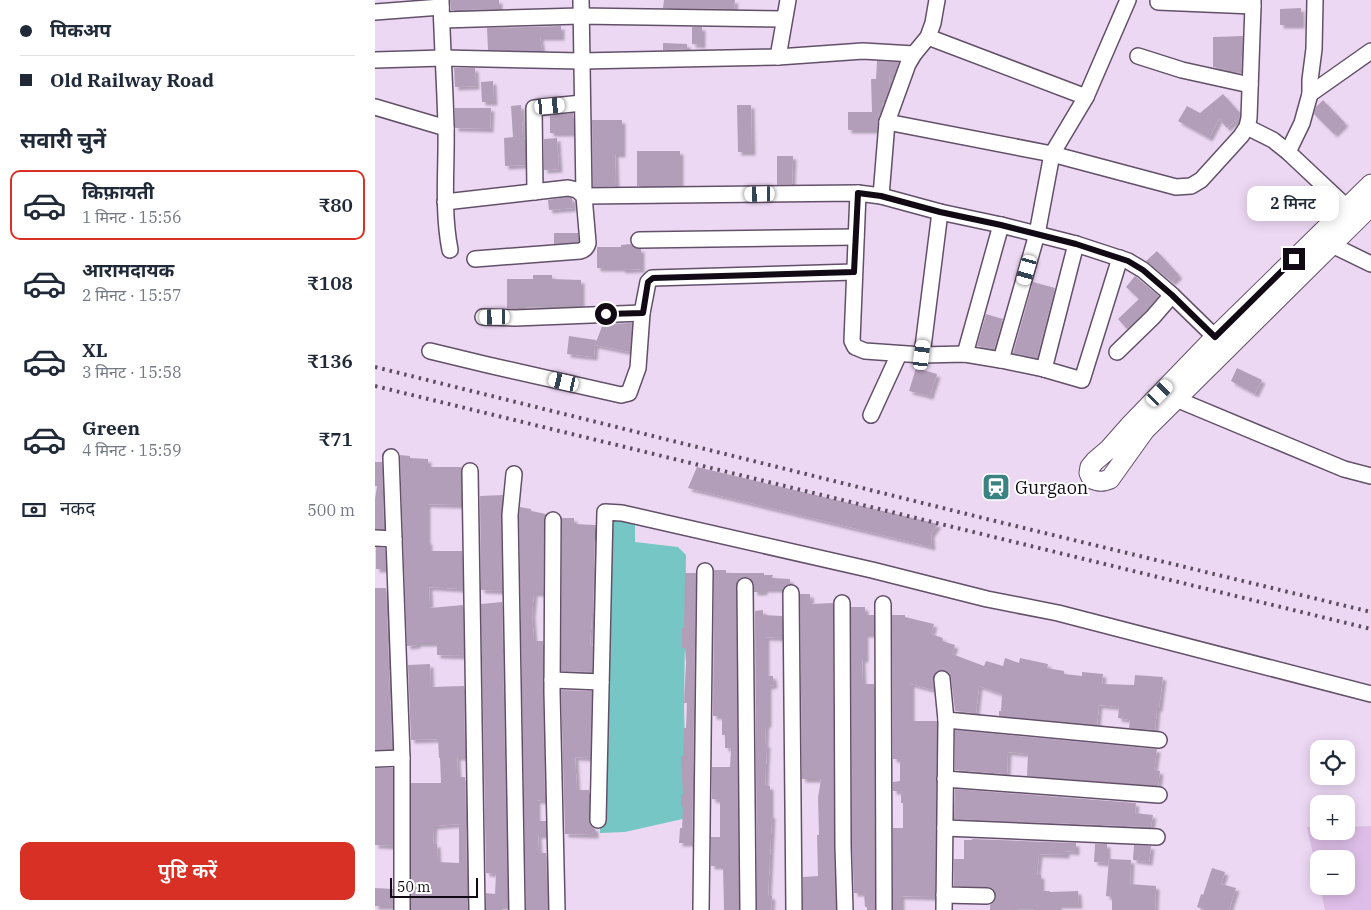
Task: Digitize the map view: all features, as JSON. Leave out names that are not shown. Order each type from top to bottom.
[{"type":"main road","points":[[1359,210],[1215,337],[1090,467],[1089,473],[1092,480],[1105,482],[1111,479],[1145,430],[1332,245],[1359,210],[1371,184]]},
{"type":"street","points":[[475,259],[583,250],[587,246],[582,103],[581,0]]},
{"type":"street","points":[[778,57],[787,0]]},
{"type":"street","points":[[881,196],[887,122],[908,64],[928,37],[933,23],[937,0]]},
{"type":"street","points":[[1001,360],[1037,234],[1052,154],[1086,96],[1128,0]]},
{"type":"street","points":[[1288,152],[1301,123],[1310,94],[1314,49],[1315,0]]},
{"type":"street","points":[[887,122],[1052,154],[1176,187],[1191,186],[1201,180],[1247,127],[1249,118],[1253,3],[1158,2]]},
{"type":"street","points":[[441,9],[446,128],[445,202],[450,250]]},
{"type":"street","points":[[375,12],[441,9],[580,16],[784,19]]},
{"type":"street","points":[[928,37],[1086,96]]},
{"type":"street","points":[[1310,94],[1371,51]]},
{"type":"street","points":[[375,60],[443,58],[581,61],[778,57],[854,52],[914,54]]},
{"type":"street","points":[[1138,56],[1182,70],[1250,85]]},
{"type":"street","points":[[535,192],[534,108],[582,103]]},
{"type":"street","points":[[375,107],[446,128]]},
{"type":"street","points":[[1247,127],[1273,140],[1359,210]]},
{"type":"street","points":[[445,202],[568,188],[577,190],[585,196],[858,193],[881,196],[1076,244],[1133,263],[1172,295],[1215,337]]},
{"type":"street","points":[[858,193],[852,341],[855,347],[865,351],[922,355],[965,354],[1044,369],[1081,380],[1120,258]]},
{"type":"street","points":[[922,355],[940,212]]},
{"type":"street","points":[[965,354],[1001,225]]},
{"type":"street","points":[[639,240],[856,237]]},
{"type":"street","points":[[1044,369],[1076,244]]},
{"type":"street","points":[[1332,245],[1371,264]]},
{"type":"street","points":[[430,351],[621,395],[629,393],[638,368],[648,282],[653,278],[854,272]]},
{"type":"street","points":[[1117,352],[1153,317],[1172,295]]},
{"type":"street","points":[[483,317],[515,318],[643,313]]},
{"type":"street","points":[[871,415],[899,354]]},
{"type":"street","points":[[1176,399],[1344,469],[1371,476]]},
{"type":"street","points":[[391,457],[402,758],[402,910]]},
{"type":"street","points":[[469,471],[477,910]]},
{"type":"street","points":[[514,474],[510,515],[517,910]]},
{"type":"street","points":[[598,820],[605,512],[632,515],[1058,614],[1371,694]]},
{"type":"street","points":[[553,520],[552,680],[557,910]]},
{"type":"street","points":[[375,538],[394,539]]},
{"type":"street","points":[[701,910],[705,571]]},
{"type":"street","points":[[745,586],[748,910]]},
{"type":"street","points":[[791,593],[794,910]]},
{"type":"street","points":[[842,604],[845,910]]},
{"type":"street","points":[[883,604],[884,910]]},
{"type":"street","points":[[942,679],[946,720],[944,903],[987,896]]},
{"type":"street","points":[[552,680],[601,682]]},
{"type":"street","points":[[946,720],[1159,740]]},
{"type":"street","points":[[375,759],[402,758]]},
{"type":"street","points":[[945,779],[1159,795]]},
{"type":"street","points":[[945,828],[1157,837]]},
{"type":"shaded area","points":[[608,513],[635,521],[635,542],[678,547],[686,555],[684,708],[687,818],[625,832],[600,833],[600,547],[588,532]]},
{"type":"shaded area","points":[[1371,826],[1371,910],[1325,910],[1322,895],[1355,895],[1355,850],[1312,850],[1307,827],[1310,827],[1310,840],[1355,840],[1355,827]]},
{"type":"building","points":[[450,0],[499,0],[499,9],[451,10]]},
{"type":"building","points":[[664,0],[735,0],[734,9],[663,8]]},
{"type":"building","points":[[1301,8],[1301,25],[1280,25],[1280,9]]},
{"type":"building","points":[[561,26],[561,37],[540,37],[542,51],[488,50],[487,28]]},
{"type":"building","points":[[692,27],[702,27],[702,45],[692,44]]},
{"type":"building","points":[[1243,36],[1241,70],[1213,67],[1213,37]]},
{"type":"building","points":[[663,43],[687,44],[687,49],[663,50]]},
{"type":"building","points":[[877,61],[899,62],[894,76],[889,76],[890,87],[885,100],[880,100],[877,130],[848,130],[848,112],[872,112],[871,79],[876,79]]},
{"type":"building","points":[[454,68],[475,68],[476,86],[455,87]]},
{"type":"building","points":[[493,81],[494,102],[482,102],[481,82]]},
{"type":"building","points":[[1223,94],[1240,113],[1240,117],[1227,128],[1219,119],[1209,138],[1178,121],[1187,106],[1200,113]]},
{"type":"building","points":[[1323,100],[1345,123],[1334,134],[1314,114],[1316,107]]},
{"type":"building","points":[[521,105],[523,137],[525,140],[525,165],[505,166],[504,138],[513,137],[511,106]]},
{"type":"building","points":[[737,105],[751,105],[752,152],[738,152]]},
{"type":"building","points":[[455,108],[491,108],[490,129],[455,128]]},
{"type":"building","points":[[573,113],[574,133],[550,133],[550,116]]},
{"type":"building","points":[[592,120],[622,120],[622,154],[615,154],[616,186],[593,187]]},
{"type":"building","points":[[557,138],[559,169],[544,170],[544,139]]},
{"type":"building","points":[[637,151],[680,151],[680,186],[637,186]]},
{"type":"building","points":[[777,156],[793,156],[792,184],[777,185]]},
{"type":"building","points":[[572,198],[573,208],[549,210],[548,200]]},
{"type":"building","points":[[554,233],[578,233],[578,242],[554,244]]},
{"type":"building","points":[[631,244],[635,248],[641,249],[641,269],[597,268],[597,247],[621,247],[621,245]]},
{"type":"building","points":[[1157,251],[1179,275],[1172,282],[1146,261]]},
{"type":"building","points":[[533,275],[552,275],[552,279],[581,280],[581,305],[522,305],[522,308],[507,308],[507,279],[533,279]]},
{"type":"building","points":[[1135,276],[1159,296],[1127,329],[1118,319],[1139,299],[1126,287]]},
{"type":"building","points":[[1033,282],[1055,288],[1037,358],[1013,353]]},
{"type":"building","points":[[986,314],[1003,319],[994,349],[977,346]]},
{"type":"building","points":[[632,323],[630,352],[595,345],[594,357],[567,354],[569,336],[596,340],[596,342],[603,324]]},
{"type":"building","points":[[916,368],[937,374],[930,396],[909,391]]},
{"type":"building","points":[[1237,368],[1262,380],[1255,394],[1231,381]]},
{"type":"building","points":[[400,455],[410,456],[410,458],[428,459],[428,467],[461,467],[461,505],[427,504],[427,541],[429,541],[429,551],[462,551],[463,589],[429,587],[430,608],[463,605],[464,656],[437,655],[437,643],[417,643],[417,645],[407,646]]},
{"type":"building","points":[[375,462],[382,462],[384,529],[375,529],[377,486],[375,486]]},
{"type":"building","points":[[697,467],[938,524],[931,534],[932,547],[688,488]]},
{"type":"building","points":[[503,495],[501,515],[502,591],[481,590],[480,496]]},
{"type":"building","points":[[520,507],[546,514],[544,520],[543,593],[534,593],[532,614],[534,641],[543,641],[545,801],[537,800],[537,821],[546,821],[546,835],[538,835],[539,853],[546,853],[548,910],[526,910]]},
{"type":"building","points":[[562,518],[574,518],[574,524],[595,525],[593,614],[590,645],[593,646],[592,672],[561,671]]},
{"type":"building","points":[[376,547],[385,548],[386,569],[376,569]]},
{"type":"building","points":[[714,570],[726,570],[726,573],[764,573],[764,575],[773,575],[772,578],[790,579],[790,584],[786,585],[783,589],[764,589],[764,592],[754,592],[753,582],[750,578],[740,578],[736,586],[739,910],[724,910],[723,866],[711,866],[711,837],[720,837],[720,800],[712,799],[712,767],[730,767],[731,748],[725,748],[725,735],[722,735],[722,716],[713,716]]},
{"type":"building","points":[[685,573],[696,573],[692,843],[679,843],[683,807],[681,807],[681,795],[683,795],[681,756],[683,756],[687,703],[684,703],[685,648],[682,648]]},
{"type":"building","points":[[375,588],[386,588],[392,749],[375,750]]},
{"type":"building","points":[[800,594],[810,594],[811,604],[833,603],[836,910],[803,910],[803,877],[818,876],[818,798],[821,779],[802,779]]},
{"type":"building","points":[[502,602],[508,906],[499,906],[499,910],[486,910],[486,893],[495,894],[496,874],[486,873],[481,604]]},
{"type":"building","points":[[851,607],[865,607],[865,615],[874,615],[874,634],[865,634],[865,659],[862,659],[863,684],[874,684],[875,910],[867,910],[867,907],[865,907],[864,893],[854,893],[852,846]]},
{"type":"building","points":[[763,610],[763,615],[782,616],[782,638],[766,637],[766,676],[773,676],[774,685],[768,686],[768,724],[766,724],[765,744],[767,744],[765,786],[770,786],[770,815],[772,815],[768,896],[772,896],[771,910],[757,910],[755,611]]},
{"type":"building","points":[[892,615],[905,615],[905,617],[934,624],[931,634],[943,638],[942,641],[955,645],[952,654],[984,666],[986,661],[1003,666],[1005,658],[1019,663],[1020,658],[1048,664],[1047,668],[1064,671],[1064,674],[1082,676],[1082,672],[1103,674],[1102,684],[1134,685],[1135,675],[1163,677],[1155,730],[1129,728],[1130,720],[1118,718],[1119,707],[1099,705],[1097,725],[999,716],[1002,694],[979,686],[976,713],[955,711],[951,678],[945,670],[936,672],[934,675],[934,690],[911,684],[911,721],[937,721],[935,897],[901,896],[901,910],[893,910],[893,828],[903,828],[903,803],[901,803],[901,791],[893,791],[893,782],[900,781],[900,759],[893,759]]},
{"type":"building","points":[[430,664],[431,687],[464,686],[465,757],[457,757],[458,777],[465,777],[466,901],[468,910],[411,910],[411,783],[441,783],[438,739],[411,740],[408,665]],"holes":[[[459,824],[459,863],[438,862],[437,844],[433,844],[434,826]]]},
{"type":"building","points":[[561,690],[592,691],[590,758],[575,757],[577,790],[589,790],[589,820],[590,825],[595,829],[595,835],[565,834]]},
{"type":"building","points":[[955,730],[1157,749],[1154,770],[1160,771],[1158,786],[1027,776],[1028,754],[1008,752],[1007,774],[955,770]]},
{"type":"building","points":[[375,768],[393,768],[393,846],[375,845]]},
{"type":"building","points":[[955,789],[1136,803],[1135,813],[1153,815],[1151,827],[954,819]]},
{"type":"building","points":[[964,840],[1076,843],[1076,852],[1066,851],[1066,855],[1039,854],[1037,875],[1041,875],[1041,891],[1078,891],[1079,905],[1058,905],[1058,910],[1034,910],[1034,907],[1014,907],[1014,910],[990,910],[990,905],[995,901],[996,897],[992,888],[954,886],[954,859],[964,859]]},
{"type":"building","points":[[1095,844],[1107,844],[1107,863],[1094,862]]},
{"type":"building","points":[[1134,845],[1151,846],[1149,862],[1133,860]]},
{"type":"building","points":[[1109,859],[1131,860],[1130,884],[1156,886],[1155,910],[1112,910],[1112,897],[1106,896]]},
{"type":"building","points":[[1212,868],[1225,872],[1221,884],[1236,888],[1229,910],[1205,910],[1197,907]]},
{"type":"building","points":[[375,888],[393,889],[393,906],[375,906]]},
{"type":"railway","points":[[375,367],[1371,612]]},
{"type":"railway","points":[[375,386],[1371,629]]},
{"type":"place","name":"Gurgaon","points":[[996,487]]},
{"type":"route","points":[[606,314],[643,313],[648,282],[653,278],[854,272],[858,193],[881,196],[940,212],[1037,234],[1076,244],[1128,261],[1138,266],[1172,295],[1215,337],[1294,259]]}]
